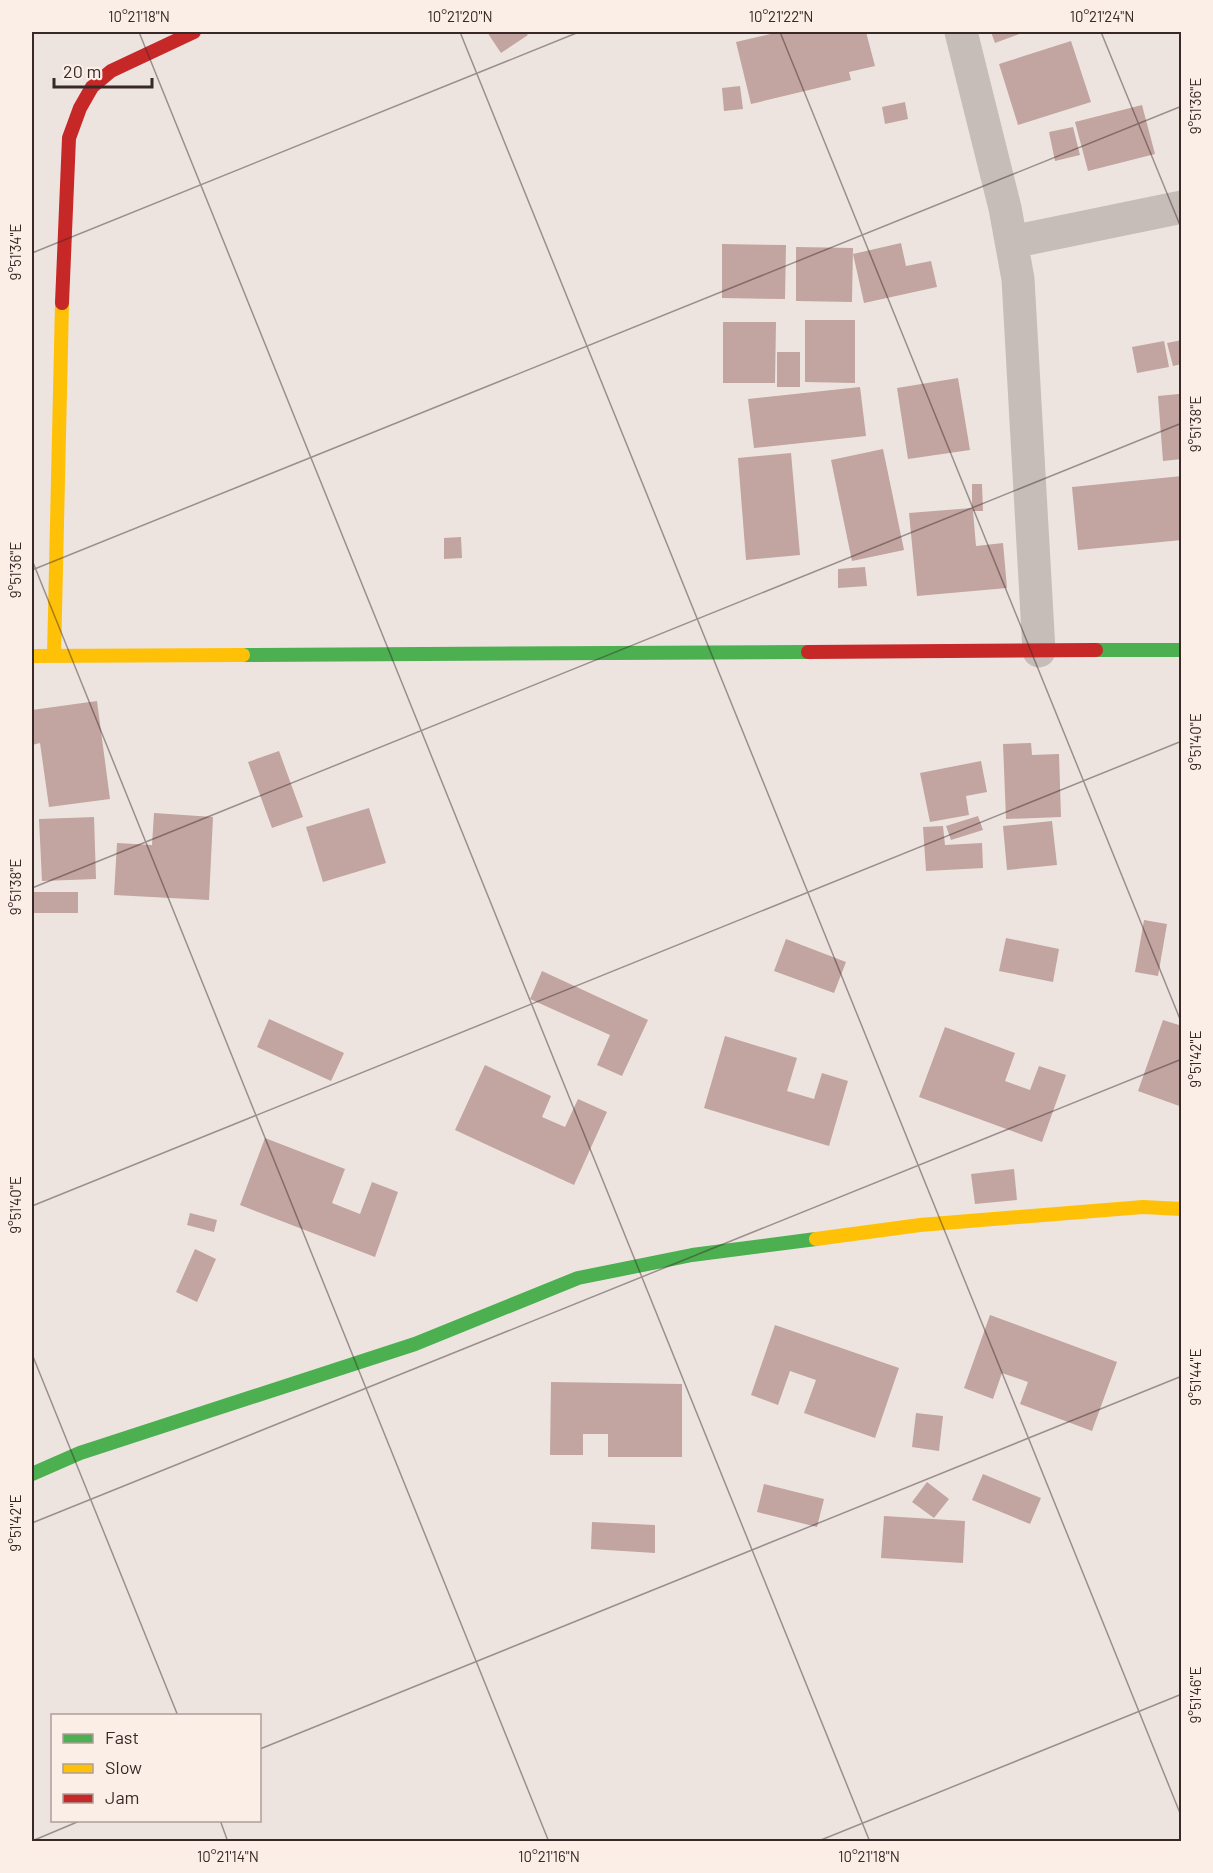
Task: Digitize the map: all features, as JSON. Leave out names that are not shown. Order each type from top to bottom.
[{"type":"street","points":[[54,656],[62,281],[69,138],[80,108],[92,87],[111,71],[194,32]]},
{"type":"street","points":[[961,32],[1005,208],[1019,291],[1039,651]]},
{"type":"street","points":[[1011,242],[1182,207]]},
{"type":"street","points":[[32,656],[1182,650]]},
{"type":"street","points":[[32,1474],[80,1454],[415,1344],[578,1278],[692,1255],[920,1225],[1143,1207],[1182,1209]]},
{"type":"building","points":[[487,32],[525,32],[528,35],[501,53]]},
{"type":"building","points":[[779,32],[866,32],[875,66],[849,72],[851,80],[751,104],[736,42]]},
{"type":"building","points":[[991,32],[1025,32],[995,43]]},
{"type":"building","points":[[1071,41],[1091,102],[1018,125],[999,64]]},
{"type":"building","points":[[740,86],[743,109],[724,111],[722,88]]},
{"type":"building","points":[[905,102],[908,119],[885,124],[882,107]]},
{"type":"building","points":[[1142,105],[1155,154],[1088,171],[1075,122]]},
{"type":"building","points":[[1073,127],[1080,155],[1055,161],[1049,132]]},
{"type":"building","points":[[901,243],[906,266],[931,261],[937,287],[864,303],[853,254]]},
{"type":"building","points":[[722,244],[786,245],[785,299],[722,298]]},
{"type":"building","points":[[796,247],[853,248],[852,302],[796,301]]},
{"type":"building","points":[[805,320],[855,320],[855,383],[805,382]]},
{"type":"building","points":[[723,322],[776,322],[775,383],[723,383]]},
{"type":"building","points":[[1182,340],[1182,364],[1173,366],[1167,343]]},
{"type":"building","points":[[1164,341],[1169,367],[1137,373],[1132,347]]},
{"type":"building","points":[[777,352],[800,352],[800,387],[777,387]]},
{"type":"building","points":[[958,378],[970,450],[908,459],[897,388]]},
{"type":"building","points":[[860,387],[866,436],[754,448],[748,399]]},
{"type":"building","points":[[1179,394],[1182,459],[1163,461],[1158,396]]},
{"type":"building","points":[[883,449],[904,550],[852,561],[831,460]]},
{"type":"building","points":[[791,453],[800,555],[746,560],[738,458]]},
{"type":"building","points":[[1182,476],[1182,540],[1078,550],[1072,487]]},
{"type":"building","points":[[972,484],[982,484],[983,511],[973,511],[976,546],[1003,543],[1007,588],[917,596],[909,513],[972,508]]},
{"type":"building","points":[[461,537],[462,558],[444,559],[444,538]]},
{"type":"building","points":[[865,567],[867,586],[838,588],[838,569]]},
{"type":"building","points":[[97,701],[110,799],[49,807],[40,743],[32,745],[32,710]]},
{"type":"building","points":[[1031,743],[1032,755],[1059,754],[1061,817],[1006,819],[1003,744]]},
{"type":"building","points":[[279,751],[303,817],[272,828],[248,762]]},
{"type":"building","points":[[981,761],[987,792],[966,796],[969,815],[930,822],[920,773]]},
{"type":"building","points":[[369,808],[386,863],[323,882],[306,827]]},
{"type":"building","points":[[154,813],[213,817],[209,900],[114,895],[117,843],[152,845]]},
{"type":"building","points":[[978,816],[983,830],[951,840],[946,826]]},
{"type":"building","points":[[94,817],[96,879],[42,881],[39,819]]},
{"type":"building","points":[[1052,821],[1057,865],[1007,870],[1003,826]]},
{"type":"building","points":[[943,826],[945,845],[982,843],[983,868],[926,871],[923,827]]},
{"type":"building","points":[[32,892],[78,892],[78,913],[32,913]]},
{"type":"building","points":[[1144,920],[1167,924],[1158,976],[1135,972]]},
{"type":"building","points":[[1006,938],[1059,949],[1053,982],[999,971]]},
{"type":"building","points":[[786,939],[846,962],[834,993],[774,971]]},
{"type":"building","points":[[542,971],[648,1020],[622,1076],[597,1065],[610,1035],[530,999]]},
{"type":"building","points":[[269,1019],[344,1053],[331,1081],[257,1047]]},
{"type":"building","points":[[1163,1020],[1182,1026],[1182,1107],[1138,1091]]},
{"type":"building","points":[[945,1027],[1015,1053],[1005,1081],[1030,1090],[1039,1066],[1066,1075],[1042,1142],[919,1097]]},
{"type":"building","points":[[725,1036],[797,1058],[787,1091],[814,1099],[822,1073],[848,1081],[829,1146],[704,1108]]},
{"type":"building","points":[[485,1065],[551,1096],[542,1117],[565,1127],[578,1099],[607,1112],[574,1185],[455,1130]]},
{"type":"building","points":[[265,1138],[345,1169],[332,1203],[360,1214],[372,1182],[398,1192],[375,1257],[240,1205]]},
{"type":"building","points":[[1014,1169],[1017,1200],[975,1204],[971,1174]]},
{"type":"building","points":[[190,1213],[217,1220],[214,1232],[187,1225]]},
{"type":"building","points":[[195,1249],[216,1259],[197,1302],[176,1292]]},
{"type":"building","points":[[990,1315],[1117,1362],[1092,1431],[1020,1404],[1028,1382],[1002,1373],[993,1399],[964,1388]]},
{"type":"building","points":[[775,1325],[899,1368],[875,1438],[804,1413],[816,1380],[790,1371],[778,1405],[751,1395]]},
{"type":"building","points":[[551,1382],[682,1384],[682,1457],[608,1457],[608,1434],[583,1434],[583,1455],[550,1455]]},
{"type":"building","points":[[916,1413],[943,1416],[939,1451],[912,1447]]},
{"type":"building","points":[[983,1474],[1041,1498],[1030,1524],[972,1500]]},
{"type":"building","points":[[927,1482],[949,1499],[934,1518],[912,1502]]},
{"type":"building","points":[[764,1484],[824,1499],[817,1527],[757,1512]]},
{"type":"building","points":[[884,1516],[965,1521],[963,1563],[881,1558]]},
{"type":"building","points":[[592,1522],[655,1525],[655,1553],[591,1549]]},
{"type":"traffic: fast","points":[[1096,650],[1182,650]]},
{"type":"traffic: fast","points":[[243,655],[808,652]]},
{"type":"traffic: fast","points":[[32,1474],[80,1453],[415,1344],[578,1278],[692,1255],[816,1239]]},
{"type":"traffic: slow","points":[[54,656],[62,303]]},
{"type":"traffic: slow","points":[[32,656],[243,655]]},
{"type":"traffic: slow","points":[[816,1239],[920,1225],[1143,1207],[1182,1209]]},
{"type":"traffic: jam","points":[[62,303],[69,138],[80,108],[92,87],[111,71],[194,32]]},
{"type":"traffic: jam","points":[[808,652],[1096,650]]}]
